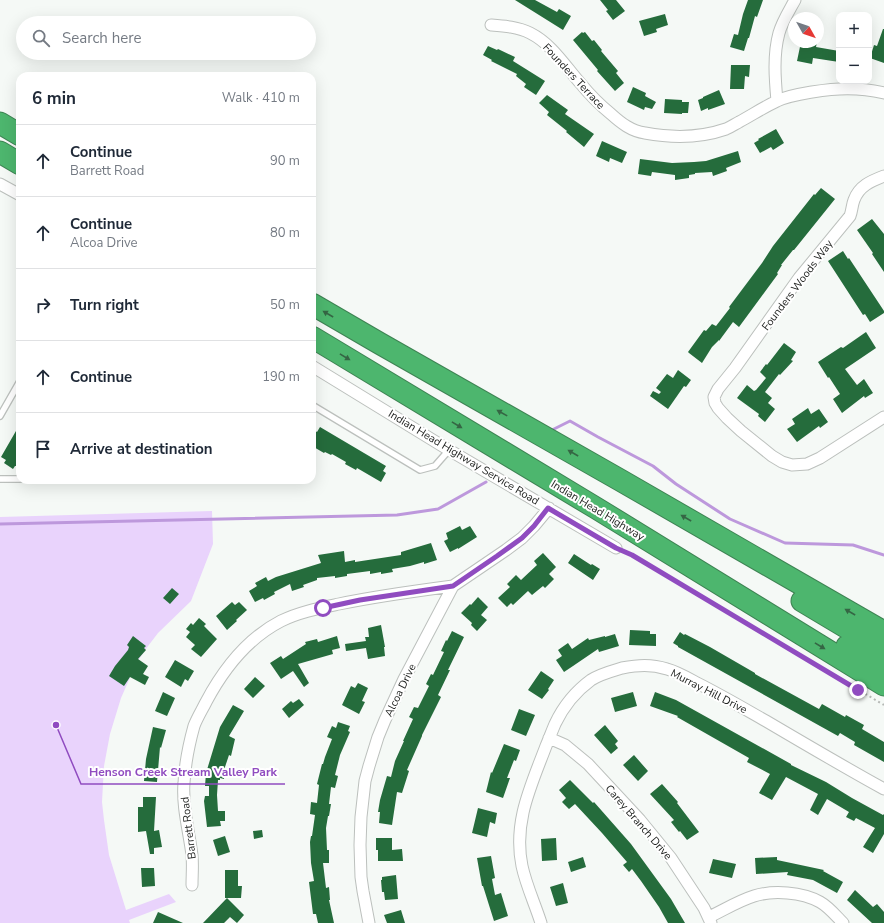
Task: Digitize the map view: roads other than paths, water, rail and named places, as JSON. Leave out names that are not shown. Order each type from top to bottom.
[{"type":"highway","points":[[0,123],[16,133]]},
{"type":"highway","points":[[0,152],[16,162]]},
{"type":"highway","points":[[316,306],[884,632]]},
{"type":"highway","name":"Indian Head Highway","points":[[316,339],[596,508],[884,685]]},
{"type":"highway","points":[[596,508],[801,618],[884,667]]},
{"type":"highway","points":[[720,537],[808,605],[884,650]]},
{"type":"street","points":[[777,101],[775,66],[777,42],[784,20],[795,0]]},
{"type":"street","name":"Founders Terrace","points":[[491,25],[508,26],[520,29],[530,33],[545,43],[601,106],[624,125],[643,133],[673,137],[708,134],[727,129],[777,101],[794,95],[841,88],[865,89],[884,93]]},
{"type":"street","name":"Founders Woods Way","points":[[884,176],[870,182],[858,193],[850,216],[808,266],[736,368],[718,389],[714,400],[716,406],[721,412],[741,431],[778,460],[792,465],[807,464],[820,458],[884,417]]},
{"type":"street","points":[[0,184],[16,193]]},
{"type":"street","name":"Indian Head Highway Service Road","points":[[316,370],[616,548]]},
{"type":"street","name":"Alcoa Drive","points":[[369,923],[363,891],[360,845],[362,804],[365,781],[369,766],[385,720],[404,679],[453,586],[522,538],[534,526],[548,508]]},
{"type":"street","name":"Barrett Road","points":[[192,885],[192,857],[184,792],[188,752],[194,725],[212,690],[232,663],[262,633],[282,621],[302,613],[360,600],[453,586]]},
{"type":"street","name":"Murray Hill Drive","points":[[541,923],[522,867],[520,839],[523,810],[557,719],[568,702],[577,692],[593,679],[632,666],[643,665],[667,669],[680,674],[738,705],[884,789]]},
{"type":"street","name":"Carey Branch Drive","points":[[549,738],[565,745],[588,764],[640,820],[671,858],[710,920]]},
{"type":"street","points":[[710,920],[736,903],[755,896],[783,893],[819,901],[843,923]]},
{"type":"lane","points":[[0,416],[16,388]]},
{"type":"lane","points":[[316,407],[420,470],[435,466],[450,450]]},
{"type":"lane","points":[[0,479],[16,479]]},
{"type":"waterway","points":[[552,430],[570,421],[653,466],[676,484],[730,519],[785,543],[853,545],[884,555]]},
{"type":"waterway","points":[[0,524],[397,515],[438,509],[486,482]]},
{"type":"place","name":"Henson Creek Stream Valley Park","points":[[56,725]]}]
